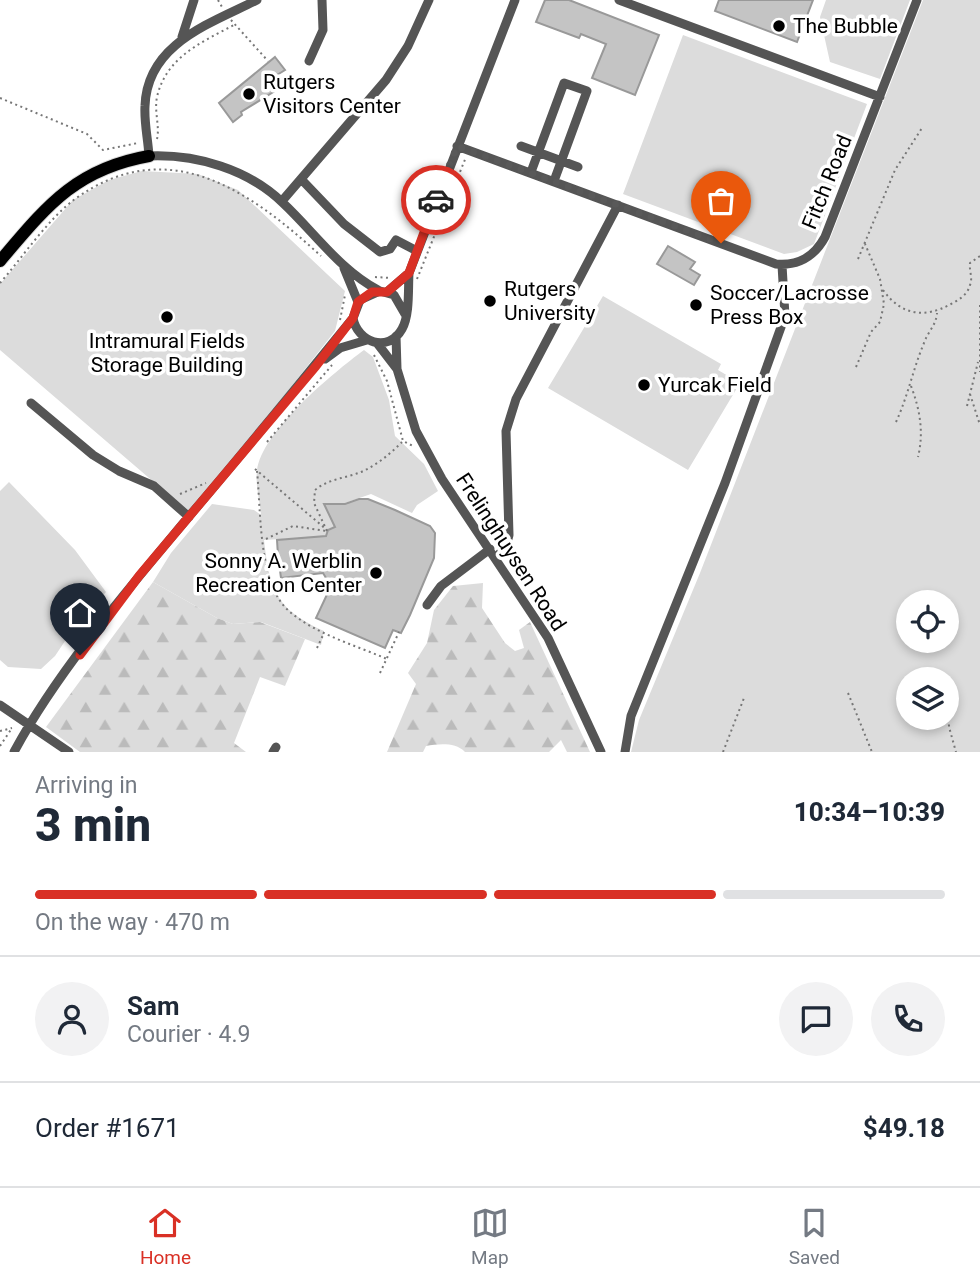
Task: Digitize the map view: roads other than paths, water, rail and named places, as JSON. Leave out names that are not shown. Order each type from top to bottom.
[{"type":"highway","points":[[0,261],[51,202],[72,184],[107,166],[149,156]]},
{"type":"street","points":[[182,37],[194,0]]},
{"type":"street","points":[[257,0],[182,37],[161,59],[147,90],[145,112],[149,156],[178,156],[217,164],[250,180],[282,201],[342,263],[399,300],[405,314]]},
{"type":"street","points":[[309,61],[323,30],[322,0]]},
{"type":"street","points":[[282,201],[386,80],[408,46],[429,0]]},
{"type":"street","points":[[316,366],[340,348],[372,345],[397,337],[405,322],[409,273],[515,0]]},
{"type":"street","points":[[619,0],[880,97]]},
{"type":"street","name":"Fitch Road","points":[[782,265],[801,262],[817,252],[821,245],[917,0]]},
{"type":"street","points":[[531,172],[564,83],[587,91],[554,181]]},
{"type":"street","points":[[457,146],[782,265],[785,316],[724,483],[631,716],[625,752]]},
{"type":"street","points":[[521,146],[578,167]]},
{"type":"street","points":[[302,179],[344,224],[380,252],[390,249],[396,240],[417,251]]},
{"type":"street","points":[[496,558],[506,546],[509,535],[506,430],[516,399],[618,205]]},
{"type":"street","points":[[342,263],[354,286],[358,302]]},
{"type":"street","points":[[14,752],[28,726],[125,593],[316,366],[353,318],[358,302],[365,295],[384,292],[409,273]]},
{"type":"street","points":[[353,318],[356,330],[372,345]]},
{"type":"street","name":"Frelinghuysen Road","points":[[397,337],[397,369],[416,431],[442,479],[548,638],[601,752]]},
{"type":"street","name":"Frelinghuysen Road","points":[[372,345],[397,369]]},
{"type":"street","points":[[31,403],[93,455],[119,471],[154,486],[189,517]]},
{"type":"street","points":[[427,605],[441,586],[490,549]]},
{"type":"street","points":[[0,705],[69,752]]},
{"type":"place","name":"The Bubble","points":[[779,26]]},
{"type":"place","name":"Rutgers Visitors Center","points":[[249,94]]},
{"type":"place","name":"Rutgers University","points":[[490,301]]},
{"type":"place","name":"Soccer/Lacrosse Press Box","points":[[696,305]]},
{"type":"place","name":"Intramural Fields Storage Building","points":[[167,317]]},
{"type":"place","name":"Yurcak Field","points":[[644,385]]},
{"type":"place","name":"Sonny A. Werblin Recreation Center","points":[[376,573]]}]
